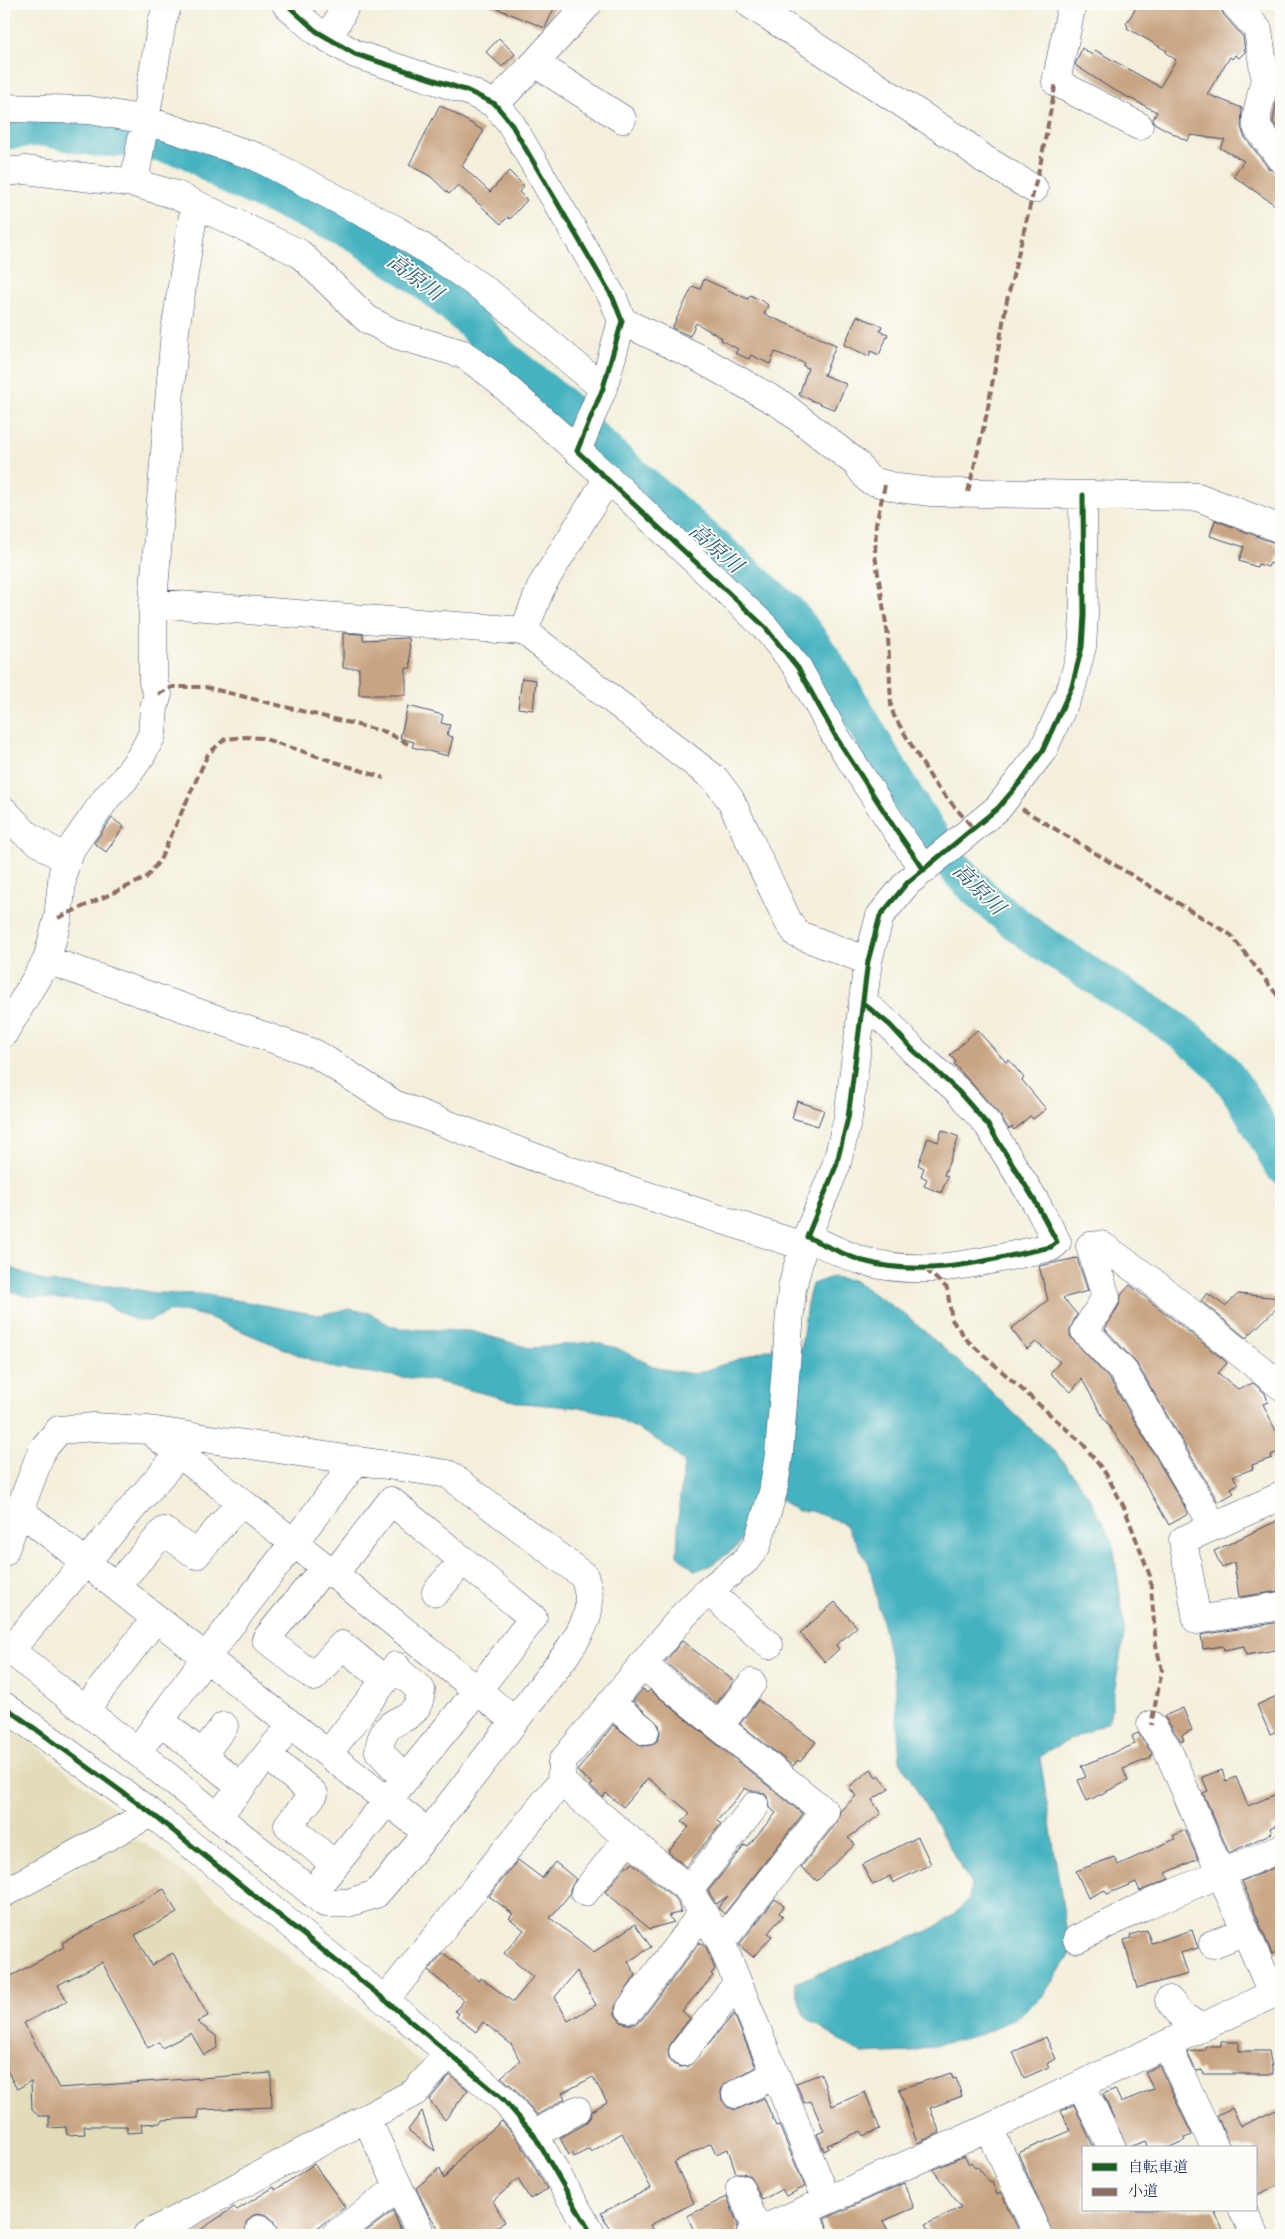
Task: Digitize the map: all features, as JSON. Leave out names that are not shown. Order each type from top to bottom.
[{"type":"street","points":[[134,183],[162,22],[168,4]]},
{"type":"street","points":[[286,4],[296,16],[355,54],[468,91],[495,104],[510,122],[614,298],[622,321],[603,388],[577,450]]},
{"type":"street","points":[[329,39],[346,4]]},
{"type":"street","points":[[495,104],[536,63],[588,4]]},
{"type":"street","points":[[750,4],[962,142],[984,159],[1034,189]]},
{"type":"street","points":[[1072,4],[1056,82],[1139,126]]},
{"type":"street","points":[[1235,4],[1258,30],[1264,78],[1257,115],[1257,127],[1281,159]]},
{"type":"street","points":[[536,63],[622,119]]},
{"type":"street","points":[[4,108],[89,110],[146,120],[257,157],[396,230],[492,294],[603,388]]},
{"type":"street","points":[[4,172],[25,170],[134,183],[176,196],[299,253],[367,319],[397,335],[464,354],[492,375],[608,478],[725,587],[771,634],[798,668],[836,737],[894,828],[924,870]]},
{"type":"street","points":[[4,1033],[47,960],[56,928],[63,872],[72,847],[108,796],[137,762],[152,736],[154,708],[158,694],[153,682],[153,603],[175,331],[193,216],[199,206]]},
{"type":"street","points":[[622,321],[697,357],[782,406],[856,463],[869,480],[898,488],[931,492],[1198,497],[1281,529]]},
{"type":"street","points":[[524,631],[542,585],[608,478]]},
{"type":"street","points":[[385,2000],[561,1782],[562,1762],[682,1617],[708,1591],[746,1560],[758,1545],[773,1492],[779,1454],[792,1288],[805,1242],[836,1166],[848,1118],[868,961],[880,916],[907,883],[998,808],[1043,750],[1072,686],[1082,647],[1084,614],[1083,495]]},
{"type":"street","points":[[153,603],[524,631],[715,778],[730,799],[788,921],[797,934],[868,961]]},
{"type":"street","points":[[4,811],[25,833],[67,861]]},
{"type":"street","points":[[47,960],[316,1054],[394,1104],[571,1171],[862,1261],[902,1268],[958,1267],[1051,1246],[1057,1242]]},
{"type":"street","points":[[864,1004],[890,1025],[913,1050],[958,1091],[988,1125],[1035,1201],[1057,1242],[1064,1248],[1101,1245],[1149,1279],[1281,1386]]},
{"type":"street","points":[[1090,1246],[1106,1297],[1085,1331],[1124,1372],[1213,1525]]},
{"type":"street","points":[[4,1552],[18,1509],[42,1450],[59,1430],[94,1427],[149,1430],[448,1474],[584,1576],[590,1592],[590,1609],[582,1630],[565,1656],[428,1832],[376,1894],[348,1903],[325,1903],[7,1648],[179,1454]]},
{"type":"street","points":[[149,1430],[240,1503],[329,1570],[415,1642],[515,1721]]},
{"type":"street","points":[[137,1752],[206,1657],[357,1460]]},
{"type":"street","points":[[1281,1496],[1183,1540],[1197,1620],[1281,1606]]},
{"type":"street","points":[[312,1893],[477,1691],[533,1618],[392,1501],[266,1639],[314,1677],[342,1645],[421,1690],[420,1702],[413,1713],[386,1727],[380,1737],[378,1751],[405,1779]]},
{"type":"street","points":[[116,1586],[164,1531],[196,1555],[240,1503]]},
{"type":"street","points":[[18,1509],[428,1832]]},
{"type":"street","points":[[436,1592],[463,1560]]},
{"type":"street","points":[[708,1591],[769,1645]]},
{"type":"street","points":[[84,1710],[156,1618]]},
{"type":"street","points":[[328,1754],[415,1642]]},
{"type":"street","points":[[643,1665],[825,1812],[721,1942]]},
{"type":"street","points":[[719,1726],[752,1683]]},
{"type":"street","points":[[611,1703],[645,1731]]},
{"type":"street","points":[[4,1706],[142,1818]]},
{"type":"street","points":[[4,1719],[142,1818],[385,2000],[503,2100],[534,2135],[592,2235]]},
{"type":"street","points":[[160,1720],[242,1787]]},
{"type":"street","points":[[217,1817],[292,1725]]},
{"type":"street","points":[[740,2188],[754,2233],[989,2128],[1167,2045],[1277,1991],[1245,1931],[1167,1748],[1151,1725]]},
{"type":"street","points":[[202,1755],[224,1726]]},
{"type":"street","points":[[267,1755],[314,1794],[288,1825],[335,1865]]},
{"type":"street","points":[[561,1782],[628,1838],[696,1901],[721,1942],[775,2075],[815,2205],[815,2235]]},
{"type":"street","points":[[630,2009],[755,1806]]},
{"type":"street","points":[[4,1893],[142,1818]]},
{"type":"street","points":[[585,1892],[628,1838]]},
{"type":"street","points":[[1077,1939],[1144,1906],[1281,1848]]},
{"type":"street","points":[[1213,1944],[1245,1931]]},
{"type":"street","points":[[683,2052],[737,1984]]},
{"type":"street","points":[[1168,2000],[1181,2015],[1201,2028]]},
{"type":"street","points":[[1167,2045],[1214,2146]]},
{"type":"street","points":[[147,2235],[415,2092],[449,2053]]},
{"type":"street","points":[[736,2094],[775,2075]]},
{"type":"street","points":[[1081,2085],[1111,2146]]},
{"type":"street","points":[[534,2135],[577,2110]]},
{"type":"street","points":[[366,2118],[419,2230]]},
{"type":"street","points":[[989,2128],[1038,2235]]},
{"type":"street","points":[[335,2235],[398,2188]]},
{"type":"street","points":[[1245,2212],[1255,2235]]},
{"type":"shaded area","points":[[4,1722],[120,1813],[120,1823],[4,1886]]},
{"type":"shaded area","points":[[131,1839],[148,1845],[424,2065],[410,2083],[262,2165],[124,2235],[4,2235],[4,1907]]},
{"type":"water","points":[[4,1265],[47,1282],[124,1287],[155,1293],[202,1294],[318,1315],[350,1309],[370,1313],[389,1325],[403,1329],[471,1331],[530,1348],[593,1342],[617,1348],[657,1368],[694,1374],[769,1349],[801,1348],[807,1303],[812,1284],[832,1277],[853,1280],[907,1316],[975,1376],[1057,1454],[1089,1496],[1113,1543],[1125,1630],[1109,1721],[1049,1750],[1040,1757],[1070,1954],[1043,1996],[1012,2020],[982,2034],[910,2052],[862,2054],[805,2017],[794,1983],[928,1931],[952,1916],[969,1899],[971,1885],[900,1761],[894,1675],[869,1564],[845,1524],[811,1511],[796,1511],[776,1496],[747,1530],[737,1547],[711,1565],[695,1571],[677,1555],[679,1506],[684,1463],[670,1449],[651,1436],[606,1413],[584,1408],[521,1403],[435,1381],[338,1369],[313,1361],[208,1317],[183,1311],[168,1312],[149,1321],[137,1321],[101,1302],[30,1297],[4,1289]]},
{"type":"building","points":[[486,4],[556,4],[545,28]]},
{"type":"building","points":[[1138,4],[1220,4],[1223,14],[1243,37],[1245,52],[1239,58],[1235,55],[1232,59],[1230,57],[1207,94],[1242,108],[1241,127],[1244,136],[1269,169],[1281,174],[1281,209],[1233,176],[1244,161],[1220,148],[1225,140],[1191,135],[1187,141],[1154,123],[1153,119],[1157,112],[1110,88],[1075,65],[1082,48],[1092,55],[1095,50],[1160,87],[1176,60],[1166,53],[1167,51],[1127,28],[1126,24]]},
{"type":"building","points":[[499,38],[515,54],[502,67],[486,52]]},
{"type":"building","points":[[1281,71],[1281,133],[1273,122]]},
{"type":"building","points":[[440,105],[484,131],[462,166],[490,192],[509,171],[524,186],[519,192],[527,200],[510,219],[508,217],[501,224],[458,185],[449,194],[430,176],[409,165]]},
{"type":"building","points":[[704,279],[748,299],[750,295],[764,302],[768,305],[764,314],[836,345],[824,375],[846,384],[835,410],[799,395],[808,368],[803,366],[804,363],[775,352],[770,364],[751,355],[749,359],[735,353],[738,349],[696,323],[690,336],[672,328],[693,286],[700,289]]},
{"type":"building","points":[[857,316],[882,326],[880,331],[888,334],[879,355],[871,351],[869,356],[844,345]]},
{"type":"building","points":[[1215,520],[1277,544],[1275,547],[1280,549],[1274,565],[1270,563],[1268,567],[1258,564],[1257,567],[1239,561],[1244,547],[1210,536]]},
{"type":"building","points":[[343,633],[363,634],[363,640],[409,638],[411,668],[406,668],[406,695],[359,695],[359,668],[343,668]]},
{"type":"building","points":[[522,678],[536,680],[533,710],[518,708]]},
{"type":"building","points":[[408,706],[443,715],[441,723],[450,725],[447,735],[453,737],[448,756],[412,747],[414,742],[400,738]]},
{"type":"building","points":[[112,818],[124,827],[106,852],[94,843]]},
{"type":"building","points":[[977,1030],[1006,1062],[1009,1060],[1024,1078],[1022,1080],[1046,1109],[1033,1119],[1030,1116],[1014,1130],[1012,1127],[1009,1129],[1000,1115],[954,1064],[956,1062],[950,1055]]},
{"type":"building","points":[[797,1101],[824,1110],[818,1126],[792,1118]]},
{"type":"building","points":[[942,1130],[959,1137],[944,1175],[948,1176],[941,1193],[924,1186],[927,1179],[921,1176],[924,1168],[918,1165],[928,1138],[938,1142]]},
{"type":"building","points":[[1077,1258],[1088,1291],[1063,1298],[1077,1314],[1070,1329],[1070,1336],[1111,1381],[1184,1505],[1188,1514],[1169,1525],[1124,1447],[1104,1419],[1082,1379],[1071,1392],[1050,1373],[1060,1362],[1036,1342],[1027,1349],[1011,1329],[1048,1300],[1039,1266]]},
{"type":"building","points":[[1130,1285],[1223,1359],[1227,1363],[1218,1373],[1238,1389],[1253,1383],[1265,1393],[1268,1402],[1263,1404],[1276,1431],[1281,1430],[1281,1451],[1271,1455],[1272,1458],[1252,1465],[1253,1469],[1233,1476],[1238,1484],[1231,1488],[1234,1493],[1218,1502],[1137,1364],[1105,1329],[1119,1305],[1121,1295]]},
{"type":"building","points":[[1207,1293],[1225,1306],[1238,1294],[1281,1298],[1281,1304],[1246,1338],[1201,1301]]},
{"type":"building","points":[[1281,1519],[1281,1591],[1239,1597],[1234,1562],[1222,1568],[1214,1551]]},
{"type":"building","points":[[835,1602],[857,1627],[836,1645],[839,1649],[825,1662],[800,1633]]},
{"type":"building","points":[[1281,1622],[1281,1649],[1246,1655],[1244,1646],[1224,1650],[1223,1646],[1203,1649],[1201,1635]]},
{"type":"building","points":[[682,1641],[734,1681],[716,1704],[665,1662]]},
{"type":"building","points":[[643,1689],[647,1693],[650,1690],[803,1814],[724,1914],[718,1908],[728,1896],[716,1904],[708,1891],[745,1845],[747,1847],[776,1813],[770,1808],[769,1800],[765,1794],[745,1788],[717,1821],[721,1824],[686,1867],[668,1852],[689,1827],[682,1822],[690,1813],[648,1778],[623,1807],[606,1793],[603,1797],[590,1786],[593,1784],[577,1771],[613,1725],[642,1746],[651,1745],[657,1741],[660,1733],[659,1725],[633,1701]]},
{"type":"building","points":[[1281,1694],[1281,1729],[1270,1734],[1257,1705]]},
{"type":"building","points":[[758,1700],[816,1742],[800,1762],[798,1760],[793,1766],[740,1724]]},
{"type":"building","points":[[1183,1708],[1192,1730],[1182,1735],[1184,1740],[1181,1741],[1164,1716]]},
{"type":"building","points":[[1138,1733],[1153,1755],[1150,1756],[1151,1758],[1123,1769],[1128,1781],[1087,1801],[1078,1780],[1086,1777],[1081,1766],[1135,1744],[1132,1736]]},
{"type":"building","points":[[871,1769],[876,1777],[879,1775],[889,1789],[872,1800],[881,1814],[848,1838],[855,1844],[817,1881],[801,1867],[837,1822],[840,1811],[856,1796],[849,1787]]},
{"type":"building","points":[[1222,1770],[1226,1781],[1236,1777],[1248,1806],[1281,1792],[1281,1823],[1270,1828],[1272,1833],[1229,1853],[1203,1793],[1208,1791],[1202,1777]]},
{"type":"building","points":[[1185,1830],[1198,1859],[1166,1873],[1169,1879],[1140,1891],[1136,1882],[1107,1894],[1105,1890],[1088,1898],[1076,1871],[1114,1857],[1118,1865],[1175,1839],[1173,1836]]},
{"type":"building","points":[[918,1837],[931,1864],[893,1883],[890,1876],[873,1885],[862,1865]]},
{"type":"building","points":[[518,1860],[542,1878],[555,1862],[576,1879],[570,1889],[570,1894],[550,1918],[594,1952],[635,1924],[651,1947],[628,1962],[636,1975],[615,2007],[615,2015],[621,2022],[628,2024],[636,2024],[642,2019],[700,1942],[706,1947],[715,1969],[711,1974],[713,1976],[682,2011],[690,2018],[671,2043],[668,2050],[669,2058],[673,2064],[680,2067],[689,2066],[734,2014],[756,2067],[723,2085],[721,2092],[722,2100],[727,2107],[735,2110],[764,2098],[776,2126],[779,2125],[805,2187],[786,2196],[782,2189],[762,2200],[750,2176],[736,2173],[728,2149],[716,2154],[711,2143],[674,2162],[694,2203],[650,2225],[656,2235],[613,2235],[601,2213],[651,2188],[622,2133],[591,2152],[589,2149],[574,2157],[572,2153],[569,2155],[560,2138],[585,2124],[590,2118],[592,2111],[607,2102],[593,2077],[562,2093],[565,2099],[537,2115],[515,2089],[501,2077],[520,2061],[512,2045],[483,2022],[476,2032],[456,2017],[459,2014],[455,2011],[464,2000],[428,1971],[443,1953],[479,1981],[481,1978],[513,2002],[533,1977],[504,1953],[524,1930],[509,1918],[513,1914],[489,1896]],"holes":[[[577,1971],[596,2005],[568,2021],[555,1997]]]},
{"type":"building","points":[[632,1863],[677,1900],[681,1912],[668,1916],[674,1922],[650,1929],[605,1892],[627,1865],[629,1867]]},
{"type":"building","points":[[1278,1866],[1281,1874],[1281,1950],[1272,1954],[1242,1881]]},
{"type":"building","points":[[164,1889],[177,1913],[135,1935],[151,1965],[173,1953],[208,2016],[197,2022],[216,2036],[217,2048],[204,2055],[191,2033],[162,2048],[159,2042],[148,2048],[102,1962],[58,1985],[67,2001],[24,2023],[59,2088],[271,2073],[272,2107],[198,2110],[198,2118],[162,2120],[161,2123],[141,2124],[142,2132],[127,2133],[127,2126],[84,2126],[85,2134],[67,2135],[66,2127],[49,2128],[49,2116],[39,2116],[32,2110],[31,2081],[17,2089],[4,2065],[4,1980],[64,1947],[62,1943]]},
{"type":"building","points":[[775,1899],[784,1906],[779,1913],[783,1916],[768,1933],[772,1936],[753,1957],[739,1945]]},
{"type":"building","points":[[1147,1930],[1151,1943],[1192,1930],[1198,1948],[1181,1953],[1188,1974],[1137,1988],[1124,1940],[1131,1938],[1130,1935]]},
{"type":"building","points":[[1046,2037],[1056,2059],[1047,2063],[1049,2067],[1024,2078],[1013,2052]]},
{"type":"building","points":[[1221,2042],[1239,2042],[1239,2051],[1269,2051],[1273,2074],[1203,2074],[1202,2070],[1196,2071],[1187,2052],[1205,2050],[1205,2046],[1221,2046]]},
{"type":"building","points":[[1159,2065],[1192,2135],[1184,2138],[1185,2140],[1172,2146],[1148,2146],[1146,2141],[1132,2146],[1126,2146],[1103,2094],[1115,2089],[1121,2102],[1153,2089],[1145,2072]]},
{"type":"building","points":[[951,2073],[953,2079],[956,2078],[962,2096],[930,2108],[940,2133],[917,2143],[899,2089]]},
{"type":"building","points":[[821,2074],[832,2106],[865,2092],[880,2129],[863,2136],[861,2131],[827,2145],[829,2148],[824,2151],[817,2134],[824,2131],[811,2101],[804,2103],[796,2083]]},
{"type":"building","points":[[450,2075],[468,2090],[445,2120],[429,2100]]},
{"type":"building","points":[[1074,2105],[1093,2146],[1082,2146],[1082,2212],[1215,2212],[1225,2235],[1053,2235],[1018,2153],[1070,2131],[1061,2111]]},
{"type":"building","points":[[1232,2108],[1241,2126],[1281,2108],[1281,2184],[1258,2194],[1258,2146],[1229,2146],[1217,2115]]},
{"type":"building","points":[[422,2111],[435,2151],[408,2130]]},
{"type":"building","points":[[502,2121],[521,2144],[547,2189],[530,2199],[518,2179],[493,2201],[505,2222],[480,2235],[443,2235],[429,2215],[416,2188],[440,2168],[444,2179],[464,2153]]},
{"type":"building","points":[[964,2156],[969,2164],[971,2162],[975,2167],[977,2166],[990,2183],[992,2182],[997,2195],[1001,2193],[1021,2235],[931,2235],[925,2225],[961,2207],[933,2170]]},
{"type":"building","points":[[314,2164],[345,2207],[308,2235],[279,2235],[273,2220],[267,2215],[259,2213],[252,2216],[246,2222],[246,2235],[193,2235],[234,2207],[237,2210],[274,2187],[275,2190]]},
{"type":"building","points":[[904,2183],[914,2208],[883,2221],[890,2235],[831,2235],[824,2219]]},
{"type":"building","points":[[727,2197],[738,2225],[735,2235],[696,2235],[687,2216]]},
{"type":"building","points":[[393,2211],[403,2235],[361,2235]]},
{"type":"waterway","name":"高原川","points":[[4,132],[43,129],[96,139],[130,140],[187,150],[228,177],[352,232],[414,274],[472,323],[503,357],[564,406],[600,445],[788,611],[823,658],[920,819],[955,868],[987,900],[1021,927],[1075,965],[1165,1021],[1214,1060],[1242,1096],[1281,1166]]},
{"type":"marked path","points":[[968,492],[987,413],[1007,300],[1041,161],[1056,82]]},
{"type":"marked path","points":[[885,485],[876,524],[875,555],[888,636],[891,706],[894,716],[934,783],[973,828]]},
{"type":"marked path","points":[[158,694],[173,687],[205,687],[386,732],[408,744]]},
{"type":"marked path","points":[[58,918],[146,878],[160,860],[208,754],[225,739],[262,738],[384,778]]},
{"type":"marked path","points":[[1022,809],[1231,935],[1281,1000]]},
{"type":"marked path","points":[[925,1269],[947,1288],[952,1320],[968,1341],[1083,1444],[1106,1474],[1124,1507],[1150,1576],[1156,1645],[1162,1670],[1151,1725]]},
{"type":"cycle path","points":[[286,4],[316,31],[355,54],[468,91],[495,104],[510,122],[613,298],[622,321],[603,388],[577,451],[765,627],[798,668],[836,737],[924,870]]},
{"type":"cycle path","points":[[864,1004],[890,1025],[913,1050],[958,1091],[988,1125],[1035,1201],[1057,1242],[1051,1247],[958,1266],[911,1268],[863,1261],[807,1237],[836,1166],[848,1118],[868,961],[880,916],[907,883],[998,808],[1021,781],[1043,750],[1072,686],[1082,647],[1084,615],[1083,495]]},
{"type":"cycle path","points":[[4,1706],[151,1813],[385,2000],[503,2099],[534,2135],[592,2235]]}]
